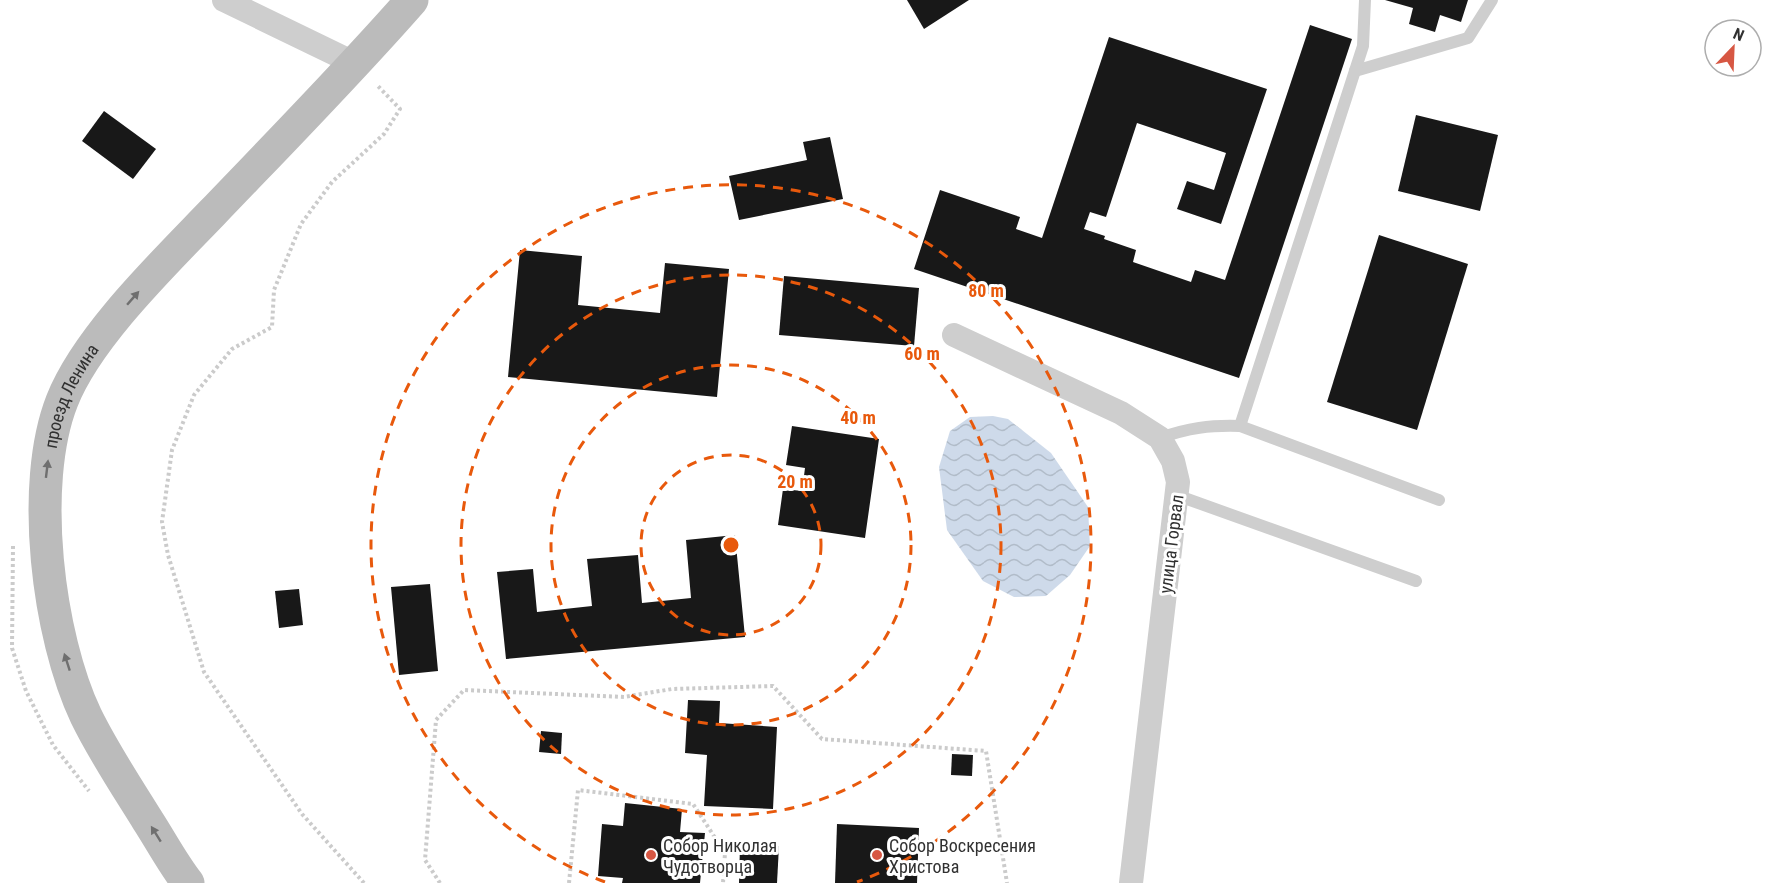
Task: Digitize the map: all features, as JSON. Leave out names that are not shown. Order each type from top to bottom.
[{"type":"main road","name":"проезд Ленина","points":[[188,883],[106,755],[85,714],[64,650],[48,571],[45,480],[51,438],[62,399],[84,361],[115,318],[155,272],[356,64],[412,0]]},
{"type":"street","points":[[224,0],[356,64]]},
{"type":"street","name":"улица Горвал","points":[[954,335],[1121,413],[1160,438],[1173,461],[1178,482],[1131,883]]},
{"type":"lane","points":[[1240,426],[1363,46],[1365,0]]},
{"type":"lane","points":[[1355,71],[1468,38],[1492,0]]},
{"type":"lane","points":[[1160,438],[1187,428],[1211,425],[1240,426],[1439,500]]},
{"type":"lane","points":[[1176,495],[1416,581]]},
{"type":"path","points":[[356,64],[400,109],[384,135],[332,182],[301,224],[274,290],[272,327],[232,349],[194,395],[172,450],[162,522],[168,555],[204,672],[302,814],[364,883]]},
{"type":"path","points":[[14,536],[11,560],[12,648],[26,691],[53,745],[96,800]]},
{"type":"path","points":[[440,883],[425,860],[436,720],[464,690],[624,697],[672,688],[773,686],[822,739],[986,751],[1007,883]]},
{"type":"path","points":[[569,883],[578,790],[693,804],[725,852],[723,883]]},
{"type":"water","points":[[993,416],[1008,419],[1051,453],[1088,507],[1090,546],[1070,575],[1046,596],[1014,597],[983,581],[947,530],[939,467],[950,431],[970,417]]},
{"type":"building","points":[[907,0],[969,0],[924,29]]},
{"type":"building","points":[[1385,0],[1468,0],[1461,22],[1440,15],[1435,32],[1409,24],[1413,8]]},
{"type":"building","points":[[1310,25],[1352,39],[1239,378],[914,269],[940,190],[1020,217],[1016,229],[1042,238],[1109,37],[1267,89],[1221,224],[1177,209],[1187,181],[1214,190],[1226,153],[1137,123],[1106,217],[1090,212],[1084,229],[1136,250],[1133,262],[1191,282],[1195,270],[1225,280]]},
{"type":"building","points":[[104,111],[156,149],[133,179],[82,141]]},
{"type":"building","points":[[1416,115],[1498,135],[1480,211],[1398,191]]},
{"type":"building","points":[[830,137],[843,199],[739,220],[729,176],[807,160],[803,142]]},
{"type":"building","points":[[1379,235],[1468,264],[1417,430],[1327,402]]},
{"type":"building","points":[[520,250],[582,256],[578,305],[660,313],[665,263],[729,269],[717,397],[508,377]]},
{"type":"building","points":[[784,276],[919,288],[914,346],[779,335]]},
{"type":"building","points":[[792,426],[879,439],[865,538],[778,525],[783,489],[802,491],[805,468],[786,465]]},
{"type":"building","points":[[735,535],[745,637],[506,659],[497,572],[533,569],[537,612],[592,606],[587,559],[638,555],[642,603],[691,598],[686,540]]},
{"type":"building","points":[[430,584],[438,671],[399,675],[391,587]]},
{"type":"building","points":[[299,589],[303,625],[279,628],[275,591]]},
{"type":"building","points":[[688,700],[720,701],[719,723],[777,727],[773,809],[704,806],[707,755],[685,753]]},
{"type":"building","points":[[541,731],[562,733],[561,754],[539,752]]},
{"type":"building","points":[[952,754],[973,755],[972,776],[951,775]]},
{"type":"building","name":"Собор Николая Чудотворца","points":[[625,803],[682,809],[680,832],[705,833],[700,883],[622,883],[623,878],[598,876],[602,824],[623,826]]},
{"type":"building","name":"Собор Воскресения Христова","points":[[837,824],[919,828],[917,883],[835,883]]},
{"type":"building","points":[[740,844],[779,846],[777,883],[739,883]]},
{"type":"place","name":"Собор Николая Чудотворца","points":[[651,855]]},
{"type":"place","name":"Собор Воскресения Христова","points":[[877,855]]}]
